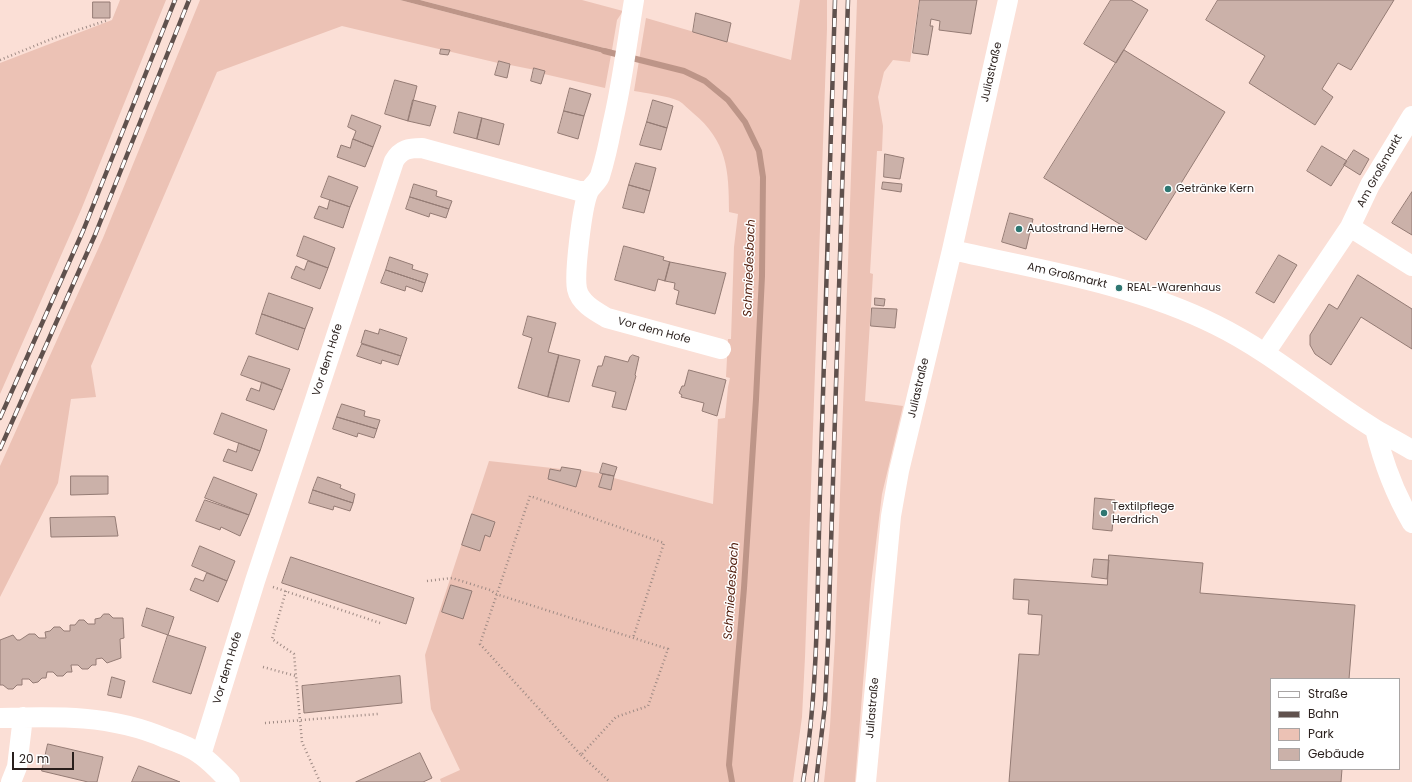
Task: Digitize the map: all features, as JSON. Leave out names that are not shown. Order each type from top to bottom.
[{"type":"street","name":"Vor dem Hofe","points":[[634,0],[613,124],[600,176],[588,191],[584,211],[576,280],[578,291],[583,300],[592,309],[607,318],[722,349]]},
{"type":"street","name":"Juliastraße","points":[[866,782],[891,516],[899,471],[952,250],[1008,0]]},
{"type":"street","name":"Am Großmarkt","points":[[1265,353],[1350,227],[1370,185],[1412,116]]},
{"type":"street","name":"Vor dem Hofe","points":[[200,755],[255,581],[397,156],[407,149],[422,148],[578,191],[588,191]]},
{"type":"street","points":[[1350,227],[1412,266]]},
{"type":"street","name":"Am Großmarkt","points":[[952,250],[1119,288],[1179,308],[1217,325],[1265,353],[1375,429],[1412,450]]},
{"type":"street","points":[[1375,429],[1379,447],[1400,502],[1412,523]]},
{"type":"street","points":[[11,782],[17,767],[23,717]]},
{"type":"street","points":[[0,718],[82,717],[127,725],[154,733],[200,755],[230,782]]},
{"type":"path","points":[[0,60],[54,38],[108,20]]},
{"type":"path","points":[[610,782],[581,755],[480,644],[530,496],[664,542],[633,638]]},
{"type":"path","points":[[427,581],[452,578],[490,590],[496,594],[668,649],[648,706],[616,717],[581,755]]},
{"type":"path","points":[[255,581],[380,623]]},
{"type":"path","points":[[286,591],[272,639],[294,654],[302,742],[320,782]]},
{"type":"path","points":[[263,667],[296,676]]},
{"type":"path","points":[[265,723],[378,714]]},
{"type":"green space","points":[[120,0],[166,0],[81,210],[0,394],[0,63],[112,20]]},
{"type":"green space","points":[[200,0],[400,0],[611,55],[605,88],[544,74],[545,72],[510,65],[499,61],[498,63],[342,26],[217,72],[91,366],[96,397],[71,399],[58,483],[0,597],[0,466],[103,238]]},
{"type":"green space","points":[[420,0],[582,0],[623,11],[617,20],[612,50]]},
{"type":"green space","points":[[800,0],[827,0],[827,29],[805,657],[802,717],[793,782],[441,782],[440,779],[460,770],[431,709],[425,655],[489,461],[561,469],[562,467],[614,476],[614,478],[713,504],[718,419],[725,418],[730,378],[726,377],[728,339],[731,339],[734,247],[738,214],[729,212],[727,170],[724,157],[713,134],[679,101],[663,96],[634,91],[646,18],[791,60]]},
{"type":"green space","points":[[857,0],[919,0],[910,62],[893,60],[884,72],[878,97],[883,126],[882,151],[877,151],[870,273],[873,274],[865,401],[903,406],[882,494],[871,584],[855,782],[824,782],[830,726],[835,641]]},
{"type":"shaded area","points":[[400,0],[420,0],[612,50],[611,55]]},
{"type":"building","points":[[920,0],[977,0],[971,34],[939,30],[940,21],[931,19],[930,26],[933,26],[928,55],[913,53]]},
{"type":"building","points":[[1111,0],[1131,0],[1148,10],[1116,63],[1084,44]]},
{"type":"building","points":[[1218,0],[1394,0],[1351,70],[1338,63],[1322,89],[1333,97],[1315,125],[1249,83],[1265,56],[1206,20]]},
{"type":"building","points":[[93,2],[110,2],[110,18],[93,18]]},
{"type":"building","points":[[696,13],[731,23],[727,42],[693,32]]},
{"type":"building","points":[[441,49],[450,50],[448,55],[440,54]]},
{"type":"building","points":[[1124,50],[1225,112],[1146,240],[1044,178]]},
{"type":"building","points":[[499,61],[510,64],[507,78],[495,75]]},
{"type":"building","points":[[534,68],[545,71],[541,84],[531,81]]},
{"type":"building","points":[[395,80],[417,86],[408,121],[385,114]]},
{"type":"building","points":[[570,88],[591,94],[584,116],[564,111]]},
{"type":"building","points":[[413,100],[436,106],[430,126],[408,121]]},
{"type":"building","points":[[653,100],[673,106],[667,128],[647,122]]},
{"type":"building","points":[[564,111],[584,116],[578,139],[558,133]]},
{"type":"building","points":[[459,112],[482,118],[477,139],[454,133]]},
{"type":"building","points":[[352,115],[381,126],[373,147],[353,139],[356,131],[348,127]]},
{"type":"building","points":[[482,118],[504,124],[499,145],[477,139]]},
{"type":"building","points":[[647,122],[667,128],[661,150],[640,145]]},
{"type":"building","points":[[353,139],[373,147],[365,167],[337,157],[341,145],[350,148]]},
{"type":"building","points":[[1322,146],[1347,161],[1331,186],[1307,171]]},
{"type":"building","points":[[1354,150],[1369,159],[1360,175],[1344,165]]},
{"type":"building","points":[[885,154],[904,158],[900,179],[884,177]]},
{"type":"building","points":[[636,163],[656,168],[650,191],[629,185]]},
{"type":"building","points":[[329,176],[358,187],[350,207],[321,197]]},
{"type":"building","points":[[883,182],[902,184],[901,192],[882,189]]},
{"type":"building","points":[[414,184],[437,191],[436,196],[452,201],[449,209],[410,197]]},
{"type":"building","points":[[629,185],[650,191],[644,213],[623,208]]},
{"type":"building","points":[[1412,192],[1412,235],[1392,223]]},
{"type":"building","points":[[410,197],[449,209],[446,218],[430,213],[429,217],[406,209]]},
{"type":"building","points":[[330,200],[350,207],[343,228],[314,218],[319,206],[327,209]]},
{"type":"building","points":[[1010,213],[1033,219],[1026,249],[1002,242]]},
{"type":"building","points":[[304,236],[335,248],[328,268],[297,256]]},
{"type":"building","points":[[624,246],[664,257],[663,260],[670,262],[665,281],[658,279],[655,291],[615,280]]},
{"type":"building","points":[[1279,255],[1297,265],[1274,303],[1256,293]]},
{"type":"building","points":[[390,257],[413,265],[412,269],[428,274],[425,283],[386,270]]},
{"type":"building","points":[[308,261],[328,268],[320,289],[291,278],[296,266],[304,270]]},
{"type":"building","points":[[670,262],[726,273],[715,314],[676,304],[679,291],[674,289],[675,283],[665,281]]},
{"type":"building","points":[[386,270],[425,283],[422,292],[406,286],[405,291],[381,283]]},
{"type":"building","points":[[1358,275],[1412,309],[1412,349],[1361,317],[1331,365],[1315,354],[1310,345],[1310,335],[1329,304],[1337,309]]},
{"type":"building","points":[[269,293],[313,308],[305,329],[262,314]]},
{"type":"building","points":[[875,298],[885,299],[884,306],[875,305]]},
{"type":"building","points":[[872,308],[897,309],[895,328],[871,326]]},
{"type":"building","points":[[262,314],[305,329],[298,350],[256,334]]},
{"type":"building","points":[[528,316],[556,323],[548,352],[559,355],[548,397],[518,388],[532,338],[523,335]]},
{"type":"building","points":[[380,329],[407,338],[401,356],[361,343],[365,330],[378,334]]},
{"type":"building","points":[[362,344],[401,356],[398,365],[382,360],[381,364],[357,356]]},
{"type":"building","points":[[559,355],[580,360],[569,402],[548,397]]},
{"type":"building","points":[[633,355],[639,357],[636,376],[626,410],[612,407],[616,392],[592,386],[598,366],[602,366],[605,356],[628,362],[630,357]]},
{"type":"building","points":[[249,356],[290,369],[282,390],[241,375]]},
{"type":"building","points":[[689,370],[726,380],[717,416],[702,411],[704,403],[681,397],[682,395],[679,393],[682,386],[684,386]]},
{"type":"building","points":[[262,382],[282,390],[274,410],[246,400],[251,388],[259,391]]},
{"type":"building","points":[[342,404],[365,411],[364,416],[380,420],[377,429],[337,417]]},
{"type":"building","points":[[222,413],[267,430],[260,451],[214,434]]},
{"type":"building","points":[[337,417],[377,429],[374,438],[358,433],[357,437],[333,429]]},
{"type":"building","points":[[239,443],[260,451],[252,471],[223,461],[228,449],[236,452]]},
{"type":"building","points":[[603,463],[617,467],[614,476],[600,473]]},
{"type":"building","points":[[562,467],[581,470],[576,487],[548,479],[550,469],[560,471]]},
{"type":"building","points":[[603,474],[614,476],[611,490],[599,487]]},
{"type":"building","points":[[71,476],[108,476],[108,494],[71,495]]},
{"type":"building","points":[[214,477],[257,494],[249,515],[205,498]]},
{"type":"building","points":[[318,477],[341,485],[340,488],[355,494],[353,503],[313,490]]},
{"type":"building","points":[[313,490],[353,503],[350,511],[334,506],[333,510],[309,503]]},
{"type":"building","points":[[1095,498],[1115,500],[1112,531],[1093,529]]},
{"type":"building","points":[[205,500],[249,515],[240,536],[221,527],[220,530],[196,521]]},
{"type":"building","points":[[472,514],[495,522],[490,537],[485,535],[480,551],[462,545]]},
{"type":"building","points":[[115,517],[118,536],[51,537],[50,518]]},
{"type":"building","points":[[200,546],[235,561],[227,581],[192,566]]},
{"type":"building","points":[[1109,555],[1203,563],[1200,593],[1355,605],[1349,678],[1270,678],[1270,770],[1342,770],[1341,782],[1009,782],[1019,654],[1039,655],[1042,615],[1028,614],[1029,600],[1013,599],[1014,579],[1107,585]]},
{"type":"building","points":[[291,557],[414,598],[406,624],[282,583]]},
{"type":"building","points":[[1094,559],[1109,560],[1107,579],[1092,577]]},
{"type":"building","points":[[207,573],[227,581],[218,602],[190,590],[195,578],[203,581]]},
{"type":"building","points":[[451,585],[472,591],[463,619],[442,612]]},
{"type":"building","points":[[147,608],[174,617],[168,635],[142,626]]},
{"type":"building","points":[[104,614],[109,614],[113,618],[123,618],[124,638],[120,639],[121,658],[107,663],[102,658],[96,659],[96,665],[92,665],[88,669],[82,669],[78,665],[71,665],[72,672],[67,672],[63,676],[57,676],[53,672],[47,672],[46,678],[42,678],[38,682],[33,683],[29,679],[22,679],[22,685],[17,685],[13,689],[8,689],[3,685],[0,685],[0,640],[13,635],[17,640],[20,640],[29,634],[35,634],[39,638],[46,638],[45,632],[50,631],[54,627],[60,627],[64,631],[70,631],[70,625],[75,625],[79,620],[84,620],[88,624],[95,624],[95,619],[100,618]]},
{"type":"building","points":[[168,635],[206,647],[191,694],[153,682]]},
{"type":"building","points":[[400,676],[402,703],[304,713],[302,686]]},
{"type":"building","points":[[112,677],[125,681],[121,698],[108,695]]},
{"type":"building","points":[[48,744],[103,757],[97,782],[88,782],[42,771]]},
{"type":"building","points":[[420,753],[432,778],[423,782],[356,782]]},
{"type":"building","points":[[139,766],[180,782],[132,782]]},
{"type":"waterway","name":"Schmiedesbach","points":[[604,51],[684,71],[705,81],[728,100],[745,122],[759,151],[763,177],[762,276],[744,588],[729,765],[732,782]]},
{"type":"railway","points":[[0,418],[83,231],[175,0]]},
{"type":"railway","points":[[0,449],[95,235],[189,0]]},
{"type":"railway","points":[[803,782],[815,674],[835,0]]},
{"type":"railway","points":[[816,782],[825,705],[828,641],[848,0]]},
{"type":"place","name":"Getränke Kern","points":[[1168,189]]},
{"type":"place","name":"Autostrand Herne","points":[[1019,229]]},
{"type":"place","name":"REAL-Warenhaus","points":[[1119,288]]},
{"type":"place","name":"Textilpflege Herdrich","points":[[1104,513]]}]
